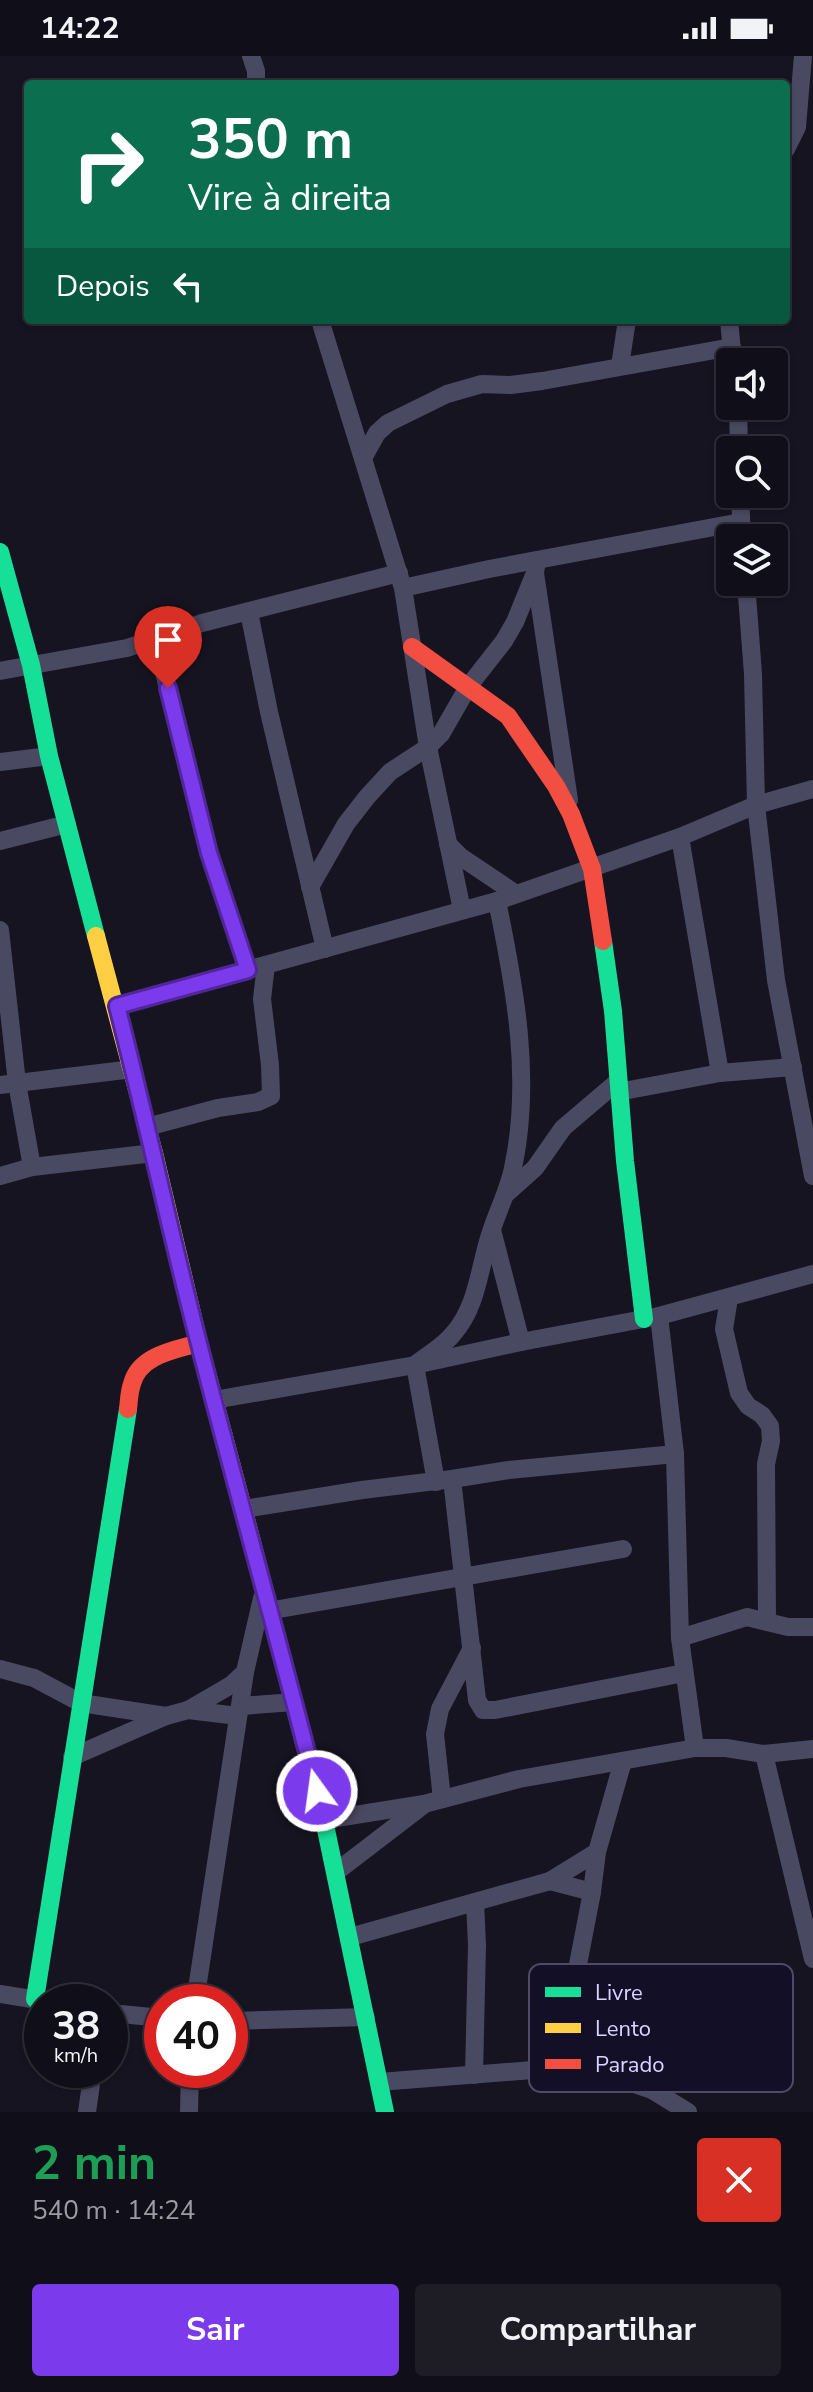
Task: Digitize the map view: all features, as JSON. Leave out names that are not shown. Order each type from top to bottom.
[{"type":"street","points":[[251,56],[255,80]]},
{"type":"street","points":[[790,141],[797,127],[803,56]]},
{"type":"street","points":[[321,324],[401,580],[428,747],[462,910]]},
{"type":"street","points":[[620,366],[626,324]]},
{"type":"street","points":[[729,324],[732,348]]},
{"type":"street","points":[[363,458],[377,433],[388,423],[447,394],[482,384],[511,385],[620,366],[716,357]]},
{"type":"street","points":[[0,671],[127,648],[202,623],[401,580],[536,566],[716,535]]},
{"type":"street","points":[[0,552],[31,665],[49,756],[117,1006],[199,1343],[324,1820],[385,2112]]},
{"type":"street","points":[[310,887],[346,824],[367,797],[390,772],[428,747],[441,734],[468,687],[515,622],[536,566]]},
{"type":"street","points":[[536,566],[571,814]]},
{"type":"street","points":[[747,596],[753,674],[756,805],[776,980],[813,1176]]},
{"type":"street","points":[[249,612],[269,712],[325,949]]},
{"type":"street","points":[[147,1127],[218,1108],[258,1102],[271,1096],[257,968],[209,853],[156,640]]},
{"type":"street","points":[[412,647],[508,716],[556,786],[571,814],[592,869],[613,1011],[618,1087],[675,1454],[680,1638],[695,1748]]},
{"type":"street","points":[[0,762],[49,756]]},
{"type":"street","points":[[117,1006],[497,901],[680,837],[756,805],[813,789]]},
{"type":"street","points":[[0,841],[67,824]]},
{"type":"street","points":[[680,837],[720,1073]]},
{"type":"street","points":[[448,844],[461,857],[516,894]]},
{"type":"street","points":[[415,1365],[453,1336],[464,1318],[480,1280],[484,1253],[513,1169],[521,1089],[519,1032],[513,981],[497,901]]},
{"type":"street","points":[[0,930],[9,1084],[32,1167]]},
{"type":"street","points":[[505,1195],[535,1168],[563,1128],[618,1087],[793,1067]]},
{"type":"street","points":[[9,1084],[133,1069]]},
{"type":"street","points":[[0,1176],[32,1167],[154,1153]]},
{"type":"street","points":[[492,1230],[521,1342]]},
{"type":"street","points":[[214,1400],[415,1365],[652,1318],[813,1274]]},
{"type":"street","points":[[729,1298],[724,1329],[739,1393],[770,1426],[771,1441],[766,1464],[767,1621]]},
{"type":"street","points":[[45,1984],[72,1757],[132,1381],[138,1367],[150,1359],[199,1343]]},
{"type":"street","points":[[415,1365],[465,1577],[477,1700],[483,1710],[578,1695],[684,1673]]},
{"type":"street","points":[[244,1509],[509,1470],[675,1454]]},
{"type":"street","points":[[268,1611],[623,1549]]},
{"type":"street","points":[[198,1984],[245,1672],[264,1592]]},
{"type":"street","points":[[680,1638],[747,1617],[788,1627],[813,1627]]},
{"type":"street","points":[[433,1801],[435,1734],[440,1709],[472,1648]]},
{"type":"street","points":[[0,1669],[34,1678],[81,1703],[166,1716]]},
{"type":"street","points":[[72,1757],[166,1716],[188,1710],[231,1685],[245,1672]]},
{"type":"street","points":[[188,1710],[239,1711],[294,1702]]},
{"type":"street","points":[[324,1820],[433,1801],[519,1779],[695,1748],[726,1748],[764,1754],[813,1749]]},
{"type":"street","points":[[764,1754],[805,1893],[813,1959]]},
{"type":"street","points":[[578,1964],[597,1852],[623,1761]]},
{"type":"street","points":[[336,1872],[433,1801]]},
{"type":"street","points":[[350,1937],[550,1881],[597,1852]]},
{"type":"street","points":[[550,1881],[592,1892]]},
{"type":"street","points":[[474,2075],[475,1902]]},
{"type":"street","points":[[0,1994],[24,1998]]},
{"type":"street","points":[[248,2020],[366,2017]]},
{"type":"street","points":[[379,2082],[529,2070]]},
{"type":"street","points":[[87,2112],[90,2088]]},
{"type":"street","points":[[189,2112],[190,2088]]},
{"type":"street","points":[[655,2092],[688,2112]]},
{"type":"traffic: fast","points":[[0,552],[31,665],[49,756],[96,936]]},
{"type":"traffic: fast","points":[[603,941],[644,1319]]},
{"type":"traffic: fast","points":[[37,1984],[128,1409]]},
{"type":"traffic: fast","points":[[252,1542],[324,1820],[385,2112]]},
{"type":"traffic: slow","points":[[96,936],[252,1542]]},
{"type":"traffic: jam","points":[[412,647],[508,716],[556,786],[571,814],[592,869],[603,941]]},
{"type":"traffic: jam","points":[[128,1409],[132,1384],[142,1366],[159,1355],[199,1343]]},
{"type":"route","points":[[168,688],[209,853],[248,970],[117,1006],[199,1343],[317,1791]]}]
